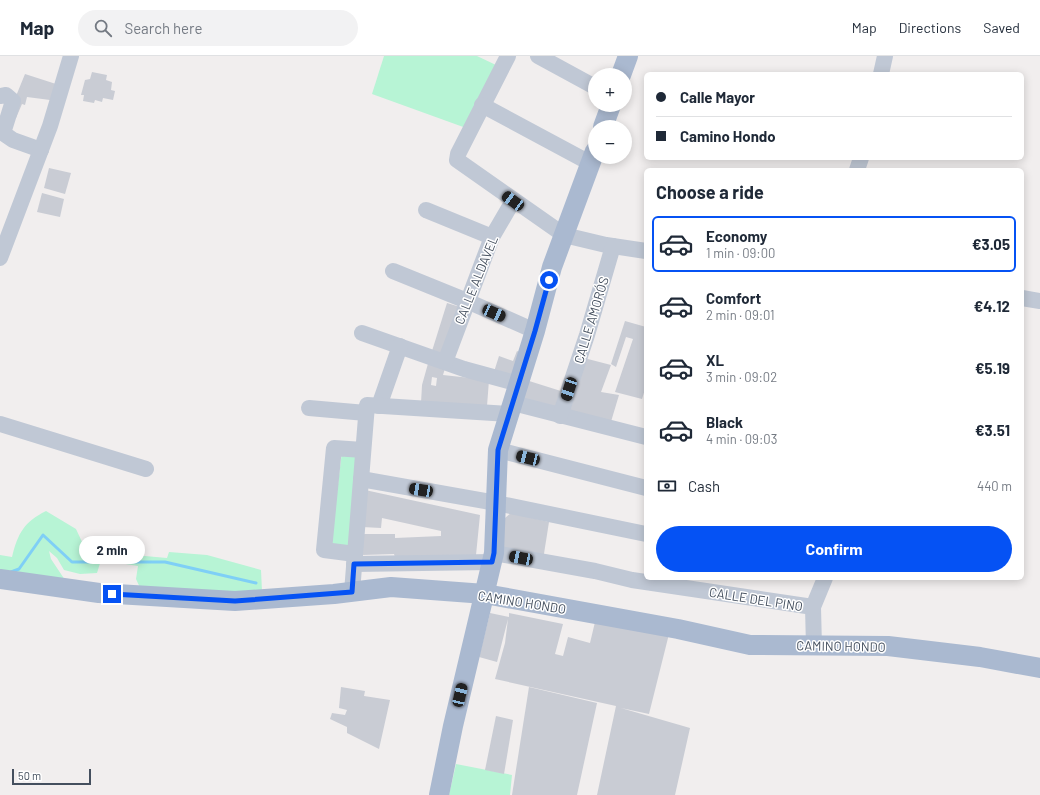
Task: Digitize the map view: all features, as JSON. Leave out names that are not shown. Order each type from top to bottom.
[{"type":"main road","points":[[624,68],[628,56]]},
{"type":"main road","points":[[439,795],[453,726],[493,558],[498,450],[535,331],[552,267],[590,164]]},
{"type":"main road","name":"CAMINO HONDO","points":[[0,579],[99,593],[235,601],[391,588],[485,594],[750,645],[814,647],[888,646],[980,657],[1040,668]]},
{"type":"street","points":[[0,258],[41,150],[72,56]]},
{"type":"street","points":[[508,56],[458,154],[457,160],[513,201],[564,235],[613,246],[644,251]]},
{"type":"street","points":[[538,56],[588,83]]},
{"type":"street","points":[[881,72],[885,56]]},
{"type":"street","points":[[0,96],[6,95],[13,101],[3,132],[13,140],[41,150]]},
{"type":"street","points":[[482,106],[588,155]]},
{"type":"street","name":"CALLE ALDAVEL","points":[[445,362],[492,237],[513,201]]},
{"type":"street","points":[[426,210],[492,237]]},
{"type":"street","name":"CALLE AMORÓS","points":[[560,416],[587,335],[613,246]]},
{"type":"street","points":[[393,271],[535,331]]},
{"type":"street","points":[[1024,298],[1040,301]]},
{"type":"street","points":[[362,332],[464,369],[519,384]]},
{"type":"street","points":[[352,592],[363,450],[373,410],[400,346]]},
{"type":"street","points":[[309,408],[373,410],[511,409],[560,416],[644,437]]},
{"type":"street","points":[[0,424],[146,469]]},
{"type":"street","name":"CALLE DEL PINO","points":[[363,450],[334,448],[324,550],[355,559],[493,558],[595,571],[632,580],[813,607],[814,647]]},
{"type":"street","points":[[498,450],[644,487]]},
{"type":"street","points":[[361,480],[496,502],[644,534]]},
{"type":"street","points":[[813,607],[824,580]]},
{"type":"green space","points":[[384,56],[477,56],[496,65],[466,128],[372,94]]},
{"type":"green space","points":[[342,451],[359,454],[349,547],[331,543]]},
{"type":"green space","points":[[46,511],[76,529],[83,544],[95,545],[100,538],[122,543],[123,554],[167,558],[169,552],[207,555],[261,570],[262,591],[142,592],[136,579],[138,566],[101,560],[97,573],[80,574],[64,570],[57,558],[49,551],[51,559],[65,580],[0,577],[0,555],[12,557],[23,529],[32,519]]},
{"type":"green space","points":[[456,764],[512,775],[510,795],[449,795]]},
{"type":"building","points":[[92,72],[107,75],[106,80],[112,82],[111,90],[115,91],[113,100],[103,98],[102,102],[95,100],[94,103],[83,101],[84,95],[81,95],[85,80],[90,79]]},
{"type":"building","points":[[25,74],[56,84],[50,100],[27,97],[25,105],[22,104],[16,118],[14,101]]},
{"type":"building","points":[[49,168],[71,173],[65,194],[44,188]]},
{"type":"building","points":[[42,193],[64,199],[60,217],[37,212]]},
{"type":"building","points":[[447,303],[460,307],[440,357],[432,351]]},
{"type":"building","points":[[625,321],[644,326],[644,392],[642,399],[615,392],[633,339],[626,337],[616,367],[611,364]]},
{"type":"building","points":[[517,351],[524,354],[515,381],[493,375],[499,356],[513,361]]},
{"type":"building","points":[[584,358],[611,365],[601,392],[619,395],[610,425],[564,414]]},
{"type":"building","points":[[429,360],[446,365],[443,375],[489,380],[487,406],[421,403],[422,385]],"holes":[[[432,377],[437,378],[436,386],[431,385]]]},
{"type":"building","points":[[526,380],[564,392],[558,411],[519,401]]},
{"type":"building","points":[[365,490],[480,515],[476,555],[395,557],[394,554],[362,555],[363,534],[395,534],[395,538],[441,536],[441,531],[382,518],[381,528],[362,527]]},
{"type":"building","points":[[511,513],[549,522],[543,560],[501,547],[505,518]]},
{"type":"building","points":[[490,613],[509,617],[509,613],[563,624],[555,654],[563,656],[568,637],[590,643],[595,622],[669,634],[649,714],[621,708],[690,728],[675,795],[597,795],[616,706],[495,679],[505,643],[508,619],[497,662],[479,657]]},
{"type":"building","points":[[341,687],[365,691],[364,696],[390,700],[379,749],[347,733],[347,727],[330,719],[332,713],[345,715],[347,710],[339,708]]},
{"type":"building","points":[[529,687],[597,703],[577,795],[512,795]]},
{"type":"building","points":[[496,716],[513,720],[504,774],[485,770]]},
{"type":"waterway","points":[[11,572],[19,569],[43,535],[72,562],[165,562],[256,583]]},
{"type":"route","points":[[112,594],[235,601],[334,594],[352,592],[354,564],[492,562],[494,553],[498,450],[514,403],[549,280]]}]
